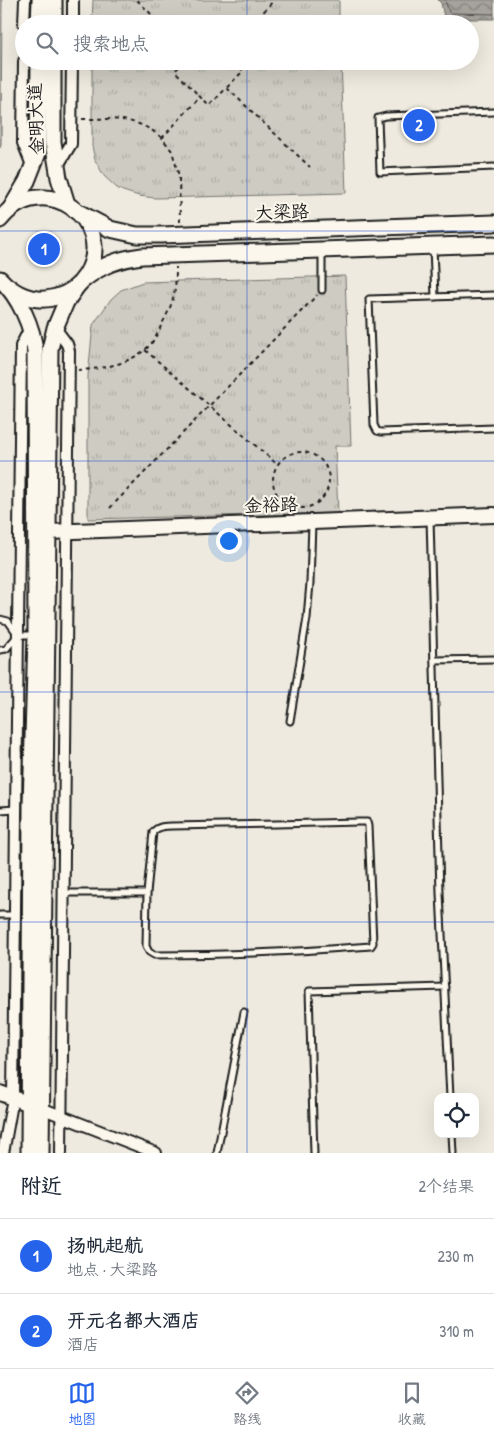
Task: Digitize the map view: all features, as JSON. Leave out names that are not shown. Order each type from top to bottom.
[{"type":"main road","points":[[40,0],[40,15]]},
{"type":"main road","points":[[54,0],[54,15]]},
{"type":"main road","name":"金明大道","points":[[6,210],[33,169],[38,154],[39,70]]},
{"type":"main road","name":"金明大道","points":[[53,70],[53,142],[57,167],[72,207]]},
{"type":"main road","name":"大梁路","points":[[6,210],[35,198],[52,198],[110,229],[124,233],[161,235],[494,223]]},
{"type":"main road","points":[[29,1153],[35,1106],[44,991],[50,349],[55,328],[66,302],[91,264],[93,247],[90,230],[86,222],[72,207]]},
{"type":"main road","points":[[0,220],[6,210]]},
{"type":"main road","points":[[2,280],[20,294],[37,299],[54,298],[62,295],[93,272],[125,258],[176,254],[494,244]]},
{"type":"main road","points":[[2,280],[23,311],[34,340],[35,352],[36,635],[31,805],[30,988],[35,1106],[41,1153]]},
{"type":"street","points":[[24,15],[25,0]]},
{"type":"street","points":[[72,15],[73,0]]},
{"type":"street","points":[[24,70],[23,143],[33,169]]},
{"type":"street","points":[[57,167],[71,144],[72,70]]},
{"type":"street","points":[[3,1153],[16,915],[22,346],[30,328]]},
{"type":"street","points":[[55,328],[67,344],[69,350],[61,1153]]},
{"type":"street","name":"金裕路","points":[[49,532],[494,515]]},
{"type":"street","points":[[6,1095],[156,1153]]},
{"type":"lane","points":[[494,112],[386,116],[378,118],[380,172],[494,167]]},
{"type":"lane","points":[[433,246],[435,297]]},
{"type":"lane","points":[[322,250],[322,290]]},
{"type":"lane","points":[[494,295],[369,299],[374,425],[377,431],[494,428]]},
{"type":"lane","points":[[430,518],[440,892],[450,1093]]},
{"type":"lane","points":[[290,721],[307,618],[312,522]]},
{"type":"lane","points":[[0,619],[8,621],[18,635]]},
{"type":"lane","points":[[0,650],[6,649],[18,635],[36,635]]},
{"type":"lane","points":[[434,660],[494,659]]},
{"type":"lane","points":[[0,810],[17,809]]},
{"type":"lane","points":[[367,822],[373,943],[371,946],[330,950],[154,955],[148,952],[146,946],[147,894],[153,832],[162,827],[367,822]]},
{"type":"lane","points":[[64,893],[147,894]]},
{"type":"lane","points":[[0,915],[16,915]]},
{"type":"lane","points":[[314,1153],[309,991],[445,987]]},
{"type":"lane","points":[[217,1153],[244,1012]]},
{"type":"lane","points":[[452,1138],[453,1153]]},
{"type":"path","points":[[137,0],[152,15]]},
{"type":"path","points":[[261,15],[274,0]]},
{"type":"path","points":[[176,70],[209,106],[243,70]]},
{"type":"path","points":[[227,88],[310,167]]},
{"type":"path","points":[[162,138],[200,97]]},
{"type":"path","points":[[71,118],[134,121],[151,129],[162,138],[172,151],[179,176],[181,235]]},
{"type":"path","points":[[69,370],[95,370],[116,365],[136,356],[150,345],[169,312],[176,288],[176,254]]},
{"type":"path","points":[[110,508],[322,290]]},
{"type":"path","points":[[145,350],[278,465]]},
{"type":"path","points":[[295,452],[309,453],[315,456],[325,465],[328,472],[329,479],[326,492],[319,501],[308,506],[290,505],[279,496],[274,484],[275,471],[278,465],[282,459],[295,452]]},
{"type":"green space","points":[[0,0],[2,0],[0,148]]},
{"type":"green space","points":[[93,0],[339,0],[339,15],[92,15]]},
{"type":"green space","points":[[92,70],[341,70],[346,193],[156,198],[139,196],[117,188],[104,176],[95,160],[92,146]]},
{"type":"green space","points":[[345,276],[351,446],[335,446],[338,513],[88,519],[88,376],[93,325],[111,299],[121,290],[143,282]]},
{"type":"water","points":[[438,0],[494,0],[494,19],[479,19],[479,15],[444,15],[441,3]]},
{"type":"place","name":"开元名都大酒店","points":[[419,125]]},
{"type":"place","name":"扬帆起航","points":[[44,249]]}]
